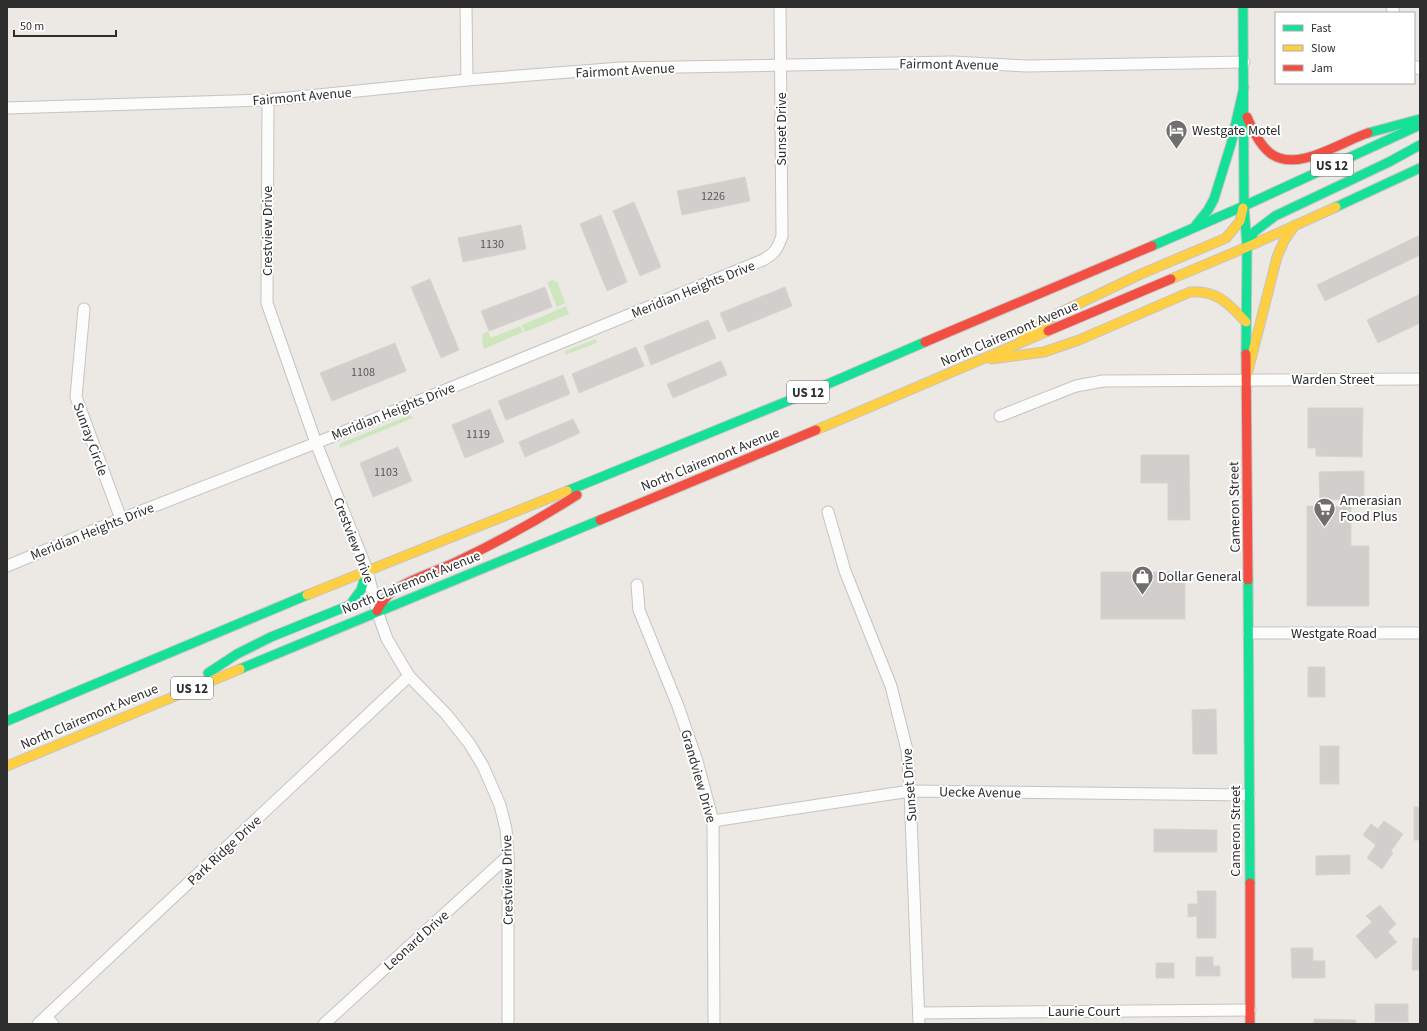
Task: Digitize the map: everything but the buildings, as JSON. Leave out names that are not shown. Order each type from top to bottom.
[{"type":"main road","name":"Cameron Street","points":[[1243,7],[1244,206],[1247,247],[1246,379],[1249,633],[1250,1024]]},
{"type":"main road","points":[[1194,227],[1208,210],[1214,199],[1231,144],[1244,87]]},
{"type":"main road","points":[[1244,111],[1252,130],[1266,151],[1277,158],[1296,161],[1312,158],[1363,134],[1420,118]]},
{"type":"main road","name":"North Clairemont Avenue","points":[[7,721],[367,570],[800,396],[1244,206],[1420,125]]},
{"type":"main road","points":[[1247,247],[1254,232],[1275,216],[1389,162],[1420,145]]},
{"type":"main road","name":"North Clairemont Avenue","points":[[7,766],[1002,351],[1247,247],[1420,168]]},
{"type":"main road","points":[[1002,351],[1057,314],[1140,274],[1226,238],[1240,221],[1244,206]]},
{"type":"main road","points":[[1246,379],[1277,257],[1284,241],[1295,225]]},
{"type":"main road","points":[[978,361],[1044,352],[1079,340],[1190,292],[1201,290],[1211,293],[1224,300],[1246,322]]},
{"type":"main road","points":[[377,611],[381,602],[394,590],[454,563],[507,536],[546,515],[614,472]]},
{"type":"main road","points":[[169,698],[237,654],[271,636],[350,605],[365,582],[367,570]]},
{"type":"street","points":[[466,7],[467,80]]},
{"type":"street","name":"Sunset Drive","points":[[776,250],[782,236],[780,7]]},
{"type":"street","name":"Fairmont Avenue","points":[[7,108],[268,100],[467,80],[621,68],[953,62],[1027,66],[1244,62]]},
{"type":"street","name":"Crestview Drive","points":[[268,100],[267,303],[316,443],[367,570],[377,611],[387,639],[409,676],[446,714],[469,743],[483,766],[500,805],[506,829],[508,856],[508,1024]]},
{"type":"street","name":"Meridian Heights Drive","points":[[7,566],[121,519],[316,443],[763,260],[773,254],[776,250]]},
{"type":"street","name":"Sunray Circle","points":[[84,309],[76,398],[121,519]]},
{"type":"street","name":"Warden Street","points":[[1000,416],[1076,386],[1103,381],[1420,379]]},
{"type":"street","name":"Sunset Drive","points":[[828,512],[845,571],[891,686],[907,750],[919,1018]]},
{"type":"street","name":"Grandview Drive","points":[[637,585],[639,610],[678,706],[698,761],[713,821],[714,1024]]},
{"type":"street","name":"Westgate Road","points":[[1249,633],[1420,632]]},
{"type":"street","name":"Park Ridge Drive","points":[[46,1022],[409,676]]},
{"type":"street","name":"Uecke Avenue","points":[[713,821],[910,792],[1249,795]]},
{"type":"street","name":"Leonard Drive","points":[[324,1024],[508,856]]},
{"type":"street","name":"Laurie Court","points":[[919,1018],[1250,1010]]},
{"type":"green space","points":[[553,280],[558,283],[565,303],[557,307],[547,282]]},
{"type":"green space","points":[[566,306],[569,314],[525,332],[522,325]]},
{"type":"green space","points":[[520,326],[523,332],[484,349],[482,340],[483,334],[488,331],[491,338]]},
{"type":"green space","points":[[596,339],[597,343],[565,355],[565,351]]},
{"type":"green space","points":[[410,415],[413,418],[340,448],[339,445],[341,443]]},
{"type":"traffic: fast","points":[[1243,7],[1244,206],[1247,247],[1246,354]]},
{"type":"traffic: fast","points":[[1196,225],[1208,210],[1214,199],[1231,144],[1244,87]]},
{"type":"traffic: fast","points":[[1368,133],[1420,119]]},
{"type":"traffic: fast","points":[[1152,246],[1244,206],[1420,125]]},
{"type":"traffic: fast","points":[[1247,247],[1254,232],[1275,216],[1389,162],[1420,145]]},
{"type":"traffic: fast","points":[[1336,207],[1420,168]]},
{"type":"traffic: fast","points":[[567,491],[800,396],[925,342]]},
{"type":"traffic: fast","points":[[240,669],[600,520]]},
{"type":"traffic: fast","points":[[208,673],[237,654],[271,637],[350,605],[361,590],[367,570]]},
{"type":"traffic: fast","points":[[1248,580],[1250,883]]},
{"type":"traffic: fast","points":[[7,721],[307,595]]},
{"type":"traffic: slow","points":[[1171,279],[1336,207]]},
{"type":"traffic: slow","points":[[1022,337],[1057,314],[1141,274],[1226,238],[1240,221],[1243,208]]},
{"type":"traffic: slow","points":[[1246,379],[1277,257],[1284,241],[1295,225]]},
{"type":"traffic: slow","points":[[991,359],[1044,352],[1079,340],[1190,292],[1208,293],[1215,296],[1234,309],[1246,322]]},
{"type":"traffic: slow","points":[[816,430],[1048,331]]},
{"type":"traffic: slow","points":[[307,595],[567,491]]},
{"type":"traffic: slow","points":[[7,766],[240,669]]},
{"type":"traffic: jam","points":[[1247,117],[1257,136],[1270,153],[1281,158],[1293,160],[1319,154],[1368,133]]},
{"type":"traffic: jam","points":[[925,342],[1152,246]]},
{"type":"traffic: jam","points":[[1048,331],[1171,279]]},
{"type":"traffic: jam","points":[[1246,354],[1248,580]]},
{"type":"traffic: jam","points":[[600,520],[816,430]]},
{"type":"traffic: jam","points":[[377,611],[385,598],[399,587],[487,547],[533,522],[577,495]]},
{"type":"traffic: jam","points":[[1250,883],[1250,1024]]},
{"type":"place","name":"Westgate Motel","points":[[1177,150]]},
{"type":"place","name":"Amerasian Food Plus","points":[[1324,528]]},
{"type":"place","name":"Dollar General","points":[[1143,596]]}]
